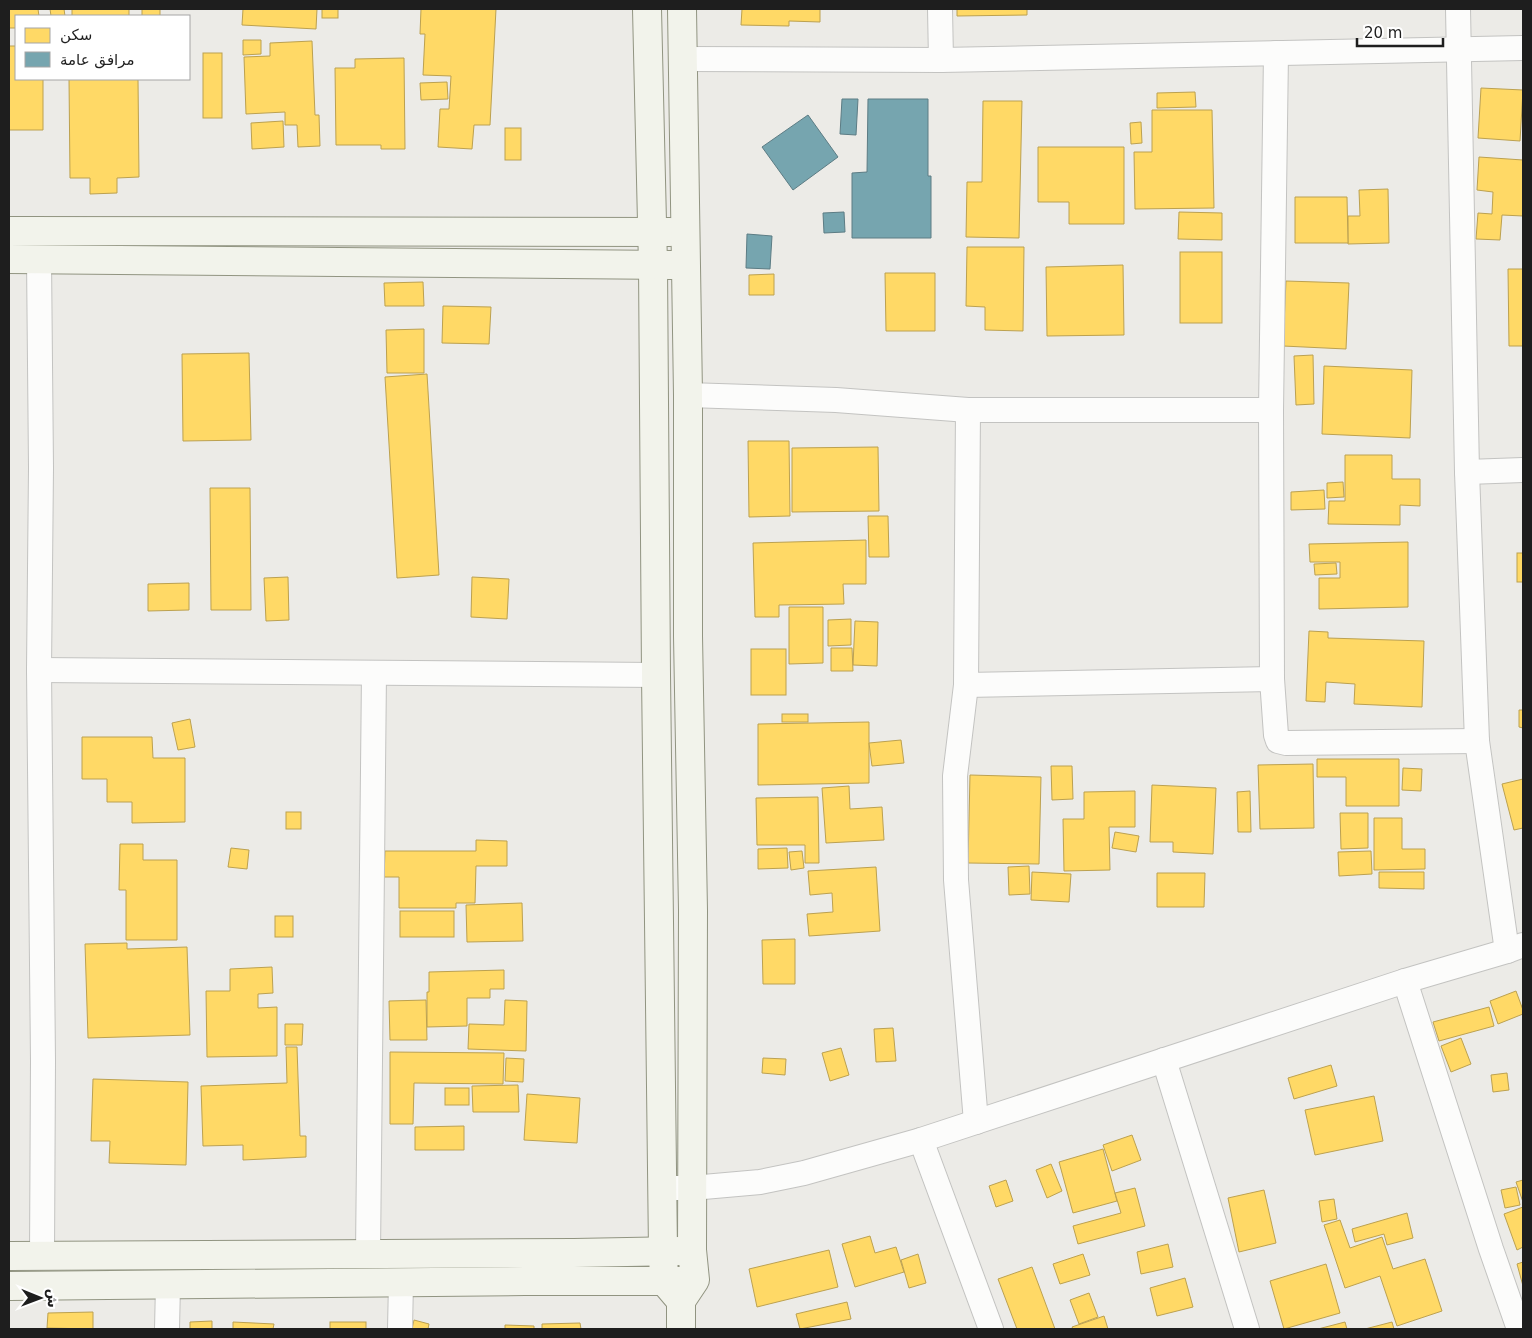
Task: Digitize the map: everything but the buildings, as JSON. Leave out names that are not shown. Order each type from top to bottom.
[{"type":"street","points":[[647,9],[653,265],[663,1251],[683,1306]]},
{"type":"street","points":[[682,9],[688,395],[688,636],[693,910],[694,1109],[692,1250],[683,1306]]},
{"type":"street","points":[[940,9],[941,60]]},
{"type":"street","points":[[662,1188],[692,1188],[760,1182],[795,1175],[921,1140],[1405,981],[1515,948],[1477,741],[1467,472],[1458,9]]},
{"type":"street","points":[[684,59],[941,60],[1523,48]]},
{"type":"street","points":[[1276,53],[1271,410],[1272,679],[1276,735],[1278,741],[1304,743],[1477,741]]},
{"type":"street","points":[[9,231],[686,231]]},
{"type":"street","points":[[9,259],[686,265]]},
{"type":"street","points":[[39,259],[42,1255]]},
{"type":"street","points":[[688,395],[836,400],[968,410],[1271,410]]},
{"type":"street","points":[[968,410],[966,685],[955,776],[956,880],[976,1122]]},
{"type":"street","points":[[1467,472],[1523,470]]},
{"type":"street","points":[[39,670],[656,675]]},
{"type":"street","points":[[368,1254],[374,673]]},
{"type":"street","points":[[966,685],[1272,679]]},
{"type":"street","points":[[1405,981],[1491,1249],[1519,1329]]},
{"type":"street","points":[[1164,1060],[1247,1329]]},
{"type":"street","points":[[921,1140],[991,1329]]},
{"type":"street","points":[[9,1256],[692,1250]]},
{"type":"street","points":[[9,1286],[401,1282],[683,1306]]},
{"type":"street","points":[[400,1329],[401,1282]]},
{"type":"street","points":[[167,1329],[168,1285]]}]
